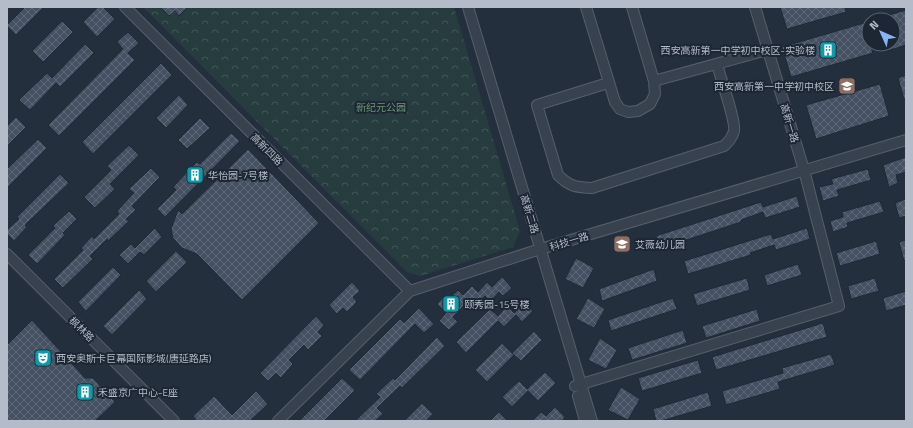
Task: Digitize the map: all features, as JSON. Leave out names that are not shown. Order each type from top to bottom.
[{"type":"street","name":"高新四路","points":[[125,7],[410,291]]},
{"type":"street","name":"高新二路","points":[[461,7],[578,385],[592,421]]},
{"type":"street","name":"高新二路","points":[[468,7],[537,250]]},
{"type":"street","points":[[586,7],[614,102],[620,109],[628,112],[638,111],[650,104],[655,94],[654,81],[632,7]]},
{"type":"street","name":"高新一路","points":[[578,385],[839,306],[804,170],[755,7]]},
{"type":"street","points":[[654,81],[767,50]]},
{"type":"street","points":[[608,83],[537,105],[558,175],[574,187],[592,188],[724,146],[731,140],[734,129],[733,120],[717,64]]},
{"type":"street","name":"科技一路","points":[[278,421],[410,291],[537,250],[906,140]]},
{"type":"street","name":"枫林路","points":[[7,254],[174,421]]},
{"type":"street","name":"高新二路","points":[[578,385],[585,421]]},
{"type":"green space","name":"新纪元公园","points":[[143,7],[454,7],[520,231],[513,247],[420,276],[407,272]]},
{"type":"building","points":[[25,7],[44,7],[16,35],[7,25]]},
{"type":"building","points":[[98,7],[103,7],[115,19],[97,37],[83,22]]},
{"type":"building","points":[[160,7],[188,7],[179,16],[175,11],[169,16]]},
{"type":"building","points":[[780,7],[845,7],[846,12],[787,29]]},
{"type":"building","points":[[906,10],[906,45],[901,47],[901,12],[899,12]]},
{"type":"building","points":[[62,21],[73,32],[43,62],[32,51]]},
{"type":"building","name":"西安高新第一中学初中校区-实验楼","points":[[861,24],[861,52],[873,53],[791,77],[782,47]]},
{"type":"building","points":[[128,32],[139,43],[128,53],[135,60],[59,136],[48,125],[123,49],[117,42]]},
{"type":"building","points":[[85,44],[94,53],[60,87],[56,83],[30,110],[19,100],[47,73],[52,78]]},
{"type":"building","points":[[161,63],[172,75],[93,154],[82,142]]},
{"type":"building","points":[[906,75],[906,99],[904,99],[898,78]]},
{"type":"building","points":[[880,84],[889,116],[816,139],[806,105]]},
{"type":"building","points":[[179,95],[188,105],[166,128],[156,118]]},
{"type":"building","points":[[16,117],[26,127],[7,146],[7,126]]},
{"type":"building","points":[[200,118],[210,128],[187,149],[178,140]]},
{"type":"building","name":"华怡园-7号楼","points":[[231,133],[240,141],[165,217],[157,209],[176,190],[173,187],[197,162],[200,164]]},
{"type":"building","points":[[38,139],[47,148],[7,188],[7,169]]},
{"type":"building","points":[[129,145],[139,155],[110,184],[115,189],[95,208],[84,197],[111,170],[107,166]]},
{"type":"building","points":[[248,149],[319,223],[242,300],[197,254],[182,248],[173,238],[171,229],[178,210],[182,214]]},
{"type":"building","points":[[906,157],[906,172],[896,175],[898,183],[889,187],[883,165]]},
{"type":"building","points":[[151,168],[160,177],[132,206],[136,210],[126,219],[129,221],[108,241],[107,239],[90,256],[93,259],[63,288],[54,279],[83,250],[81,248],[92,236],[94,239],[119,214],[117,211],[134,193],[129,189]]},
{"type":"building","points":[[868,169],[871,180],[837,190],[839,196],[823,201],[819,187],[833,184],[831,179]]},
{"type":"building","points":[[60,174],[69,183],[25,225],[27,227],[14,241],[7,234],[7,230],[19,219],[17,217]]},
{"type":"building","points":[[797,196],[800,207],[765,218],[763,212],[741,220],[741,222],[659,249],[656,236],[761,202],[763,207]]},
{"type":"building","points":[[906,199],[906,216],[899,218],[895,203]]},
{"type":"building","points":[[880,201],[884,212],[847,223],[848,227],[833,232],[830,221],[843,217],[842,212]]},
{"type":"building","points":[[69,211],[77,219],[63,233],[65,235],[37,264],[28,255],[55,228],[53,226]]},
{"type":"building","points":[[155,228],[162,237],[144,255],[140,252],[128,264],[119,255],[131,244],[135,248]]},
{"type":"building","points":[[807,228],[810,239],[776,250],[774,245],[750,253],[751,255],[688,274],[684,261],[771,234],[773,239]]},
{"type":"building","points":[[906,240],[906,260],[904,261],[899,242]]},
{"type":"building","points":[[876,241],[880,254],[840,266],[836,253]]},
{"type":"building","points":[[175,250],[187,262],[156,292],[146,281],[175,252]]},
{"type":"building","points":[[576,258],[594,268],[583,288],[565,279]]},
{"type":"building","points":[[798,264],[802,275],[767,286],[764,275]]},
{"type":"building","points":[[113,267],[121,275],[86,311],[78,302]]},
{"type":"building","points":[[654,269],[657,281],[602,301],[599,289]]},
{"type":"building","name":"颐秀园-15号楼","points":[[502,277],[512,288],[503,296],[499,292],[490,302],[485,296],[476,305],[470,299],[453,317],[458,322],[449,330],[439,321],[446,313],[437,304],[445,295],[449,299],[458,290],[463,295],[472,286],[478,292],[487,282],[492,287]]},
{"type":"building","points":[[747,278],[750,290],[697,306],[693,294]]},
{"type":"building","points":[[875,278],[879,291],[851,299],[848,286]]},
{"type":"building","points":[[352,282],[360,291],[353,297],[357,302],[347,312],[343,308],[337,314],[329,305]]},
{"type":"building","points":[[139,290],[147,299],[112,335],[103,326]]},
{"type":"building","points":[[906,291],[906,305],[886,311],[883,298]]},
{"type":"building","points":[[588,298],[605,309],[594,328],[576,319]]},
{"type":"building","points":[[673,298],[677,309],[611,331],[608,320]]},
{"type":"building","points":[[524,302],[533,311],[522,322],[516,315],[504,327],[498,321],[466,353],[456,342],[490,309],[498,316],[507,306],[514,313]]},
{"type":"building","points":[[419,308],[434,324],[424,333],[415,324],[360,380],[349,370],[400,319],[404,323]]},
{"type":"building","points":[[757,309],[760,321],[706,338],[702,326]]},
{"type":"building","points":[[316,316],[324,325],[318,332],[322,336],[308,350],[304,345],[289,360],[293,364],[281,378],[276,373],[268,381],[260,373]]},
{"type":"building","points":[[32,320],[85,378],[93,378],[115,402],[95,421],[7,421],[7,345]]},
{"type":"building","points":[[823,323],[827,337],[716,370],[712,357]]},
{"type":"building","points":[[683,330],[687,343],[632,360],[628,348]]},
{"type":"building","points":[[534,331],[542,340],[521,361],[512,353]]},
{"type":"building","points":[[437,337],[445,346],[402,388],[400,386],[377,408],[383,414],[375,421],[355,421],[380,397],[376,394],[393,378],[395,380]]},
{"type":"building","points":[[600,338],[617,350],[606,369],[588,360]]},
{"type":"building","points":[[502,343],[514,355],[487,382],[475,370]]},
{"type":"building","points":[[831,354],[835,365],[778,382],[780,389],[726,405],[722,391],[783,373],[782,368]]},
{"type":"building","points":[[698,360],[702,373],[642,391],[638,378]]},
{"type":"building","points":[[545,372],[556,383],[538,401],[528,391],[512,407],[502,397],[519,381],[527,389]]},
{"type":"building","points":[[342,378],[355,390],[324,421],[299,421]]},
{"type":"building","points":[[621,387],[640,399],[628,420],[608,410]]},
{"type":"building","points":[[256,391],[268,404],[250,421],[197,421],[193,416],[214,396],[232,415]]},
{"type":"building","points":[[708,392],[712,406],[661,421],[656,421],[653,409]]},
{"type":"building","points":[[422,403],[433,414],[426,421],[404,421]]},
{"type":"building","points":[[555,407],[565,417],[562,421],[532,421],[541,412],[546,416]]},
{"type":"building","points":[[499,412],[508,421],[490,421]]},
{"type":"place","name":"西安高新第一中学初中校区-实验楼","points":[[828,50]]},
{"type":"place","name":"西安高新第一中学初中校区","points":[[847,86]]},
{"type":"place","name":"华怡园-7号楼","points":[[195,175]]},
{"type":"place","name":"艾薇幼儿园","points":[[622,244]]},
{"type":"place","name":"颐秀园-15号楼","points":[[451,304]]},
{"type":"place","name":"西安奥斯卡巨幕国际影城(唐延路店)","points":[[43,358]]},
{"type":"place","name":"禾盛京广中心-E座","points":[[85,392]]}]
